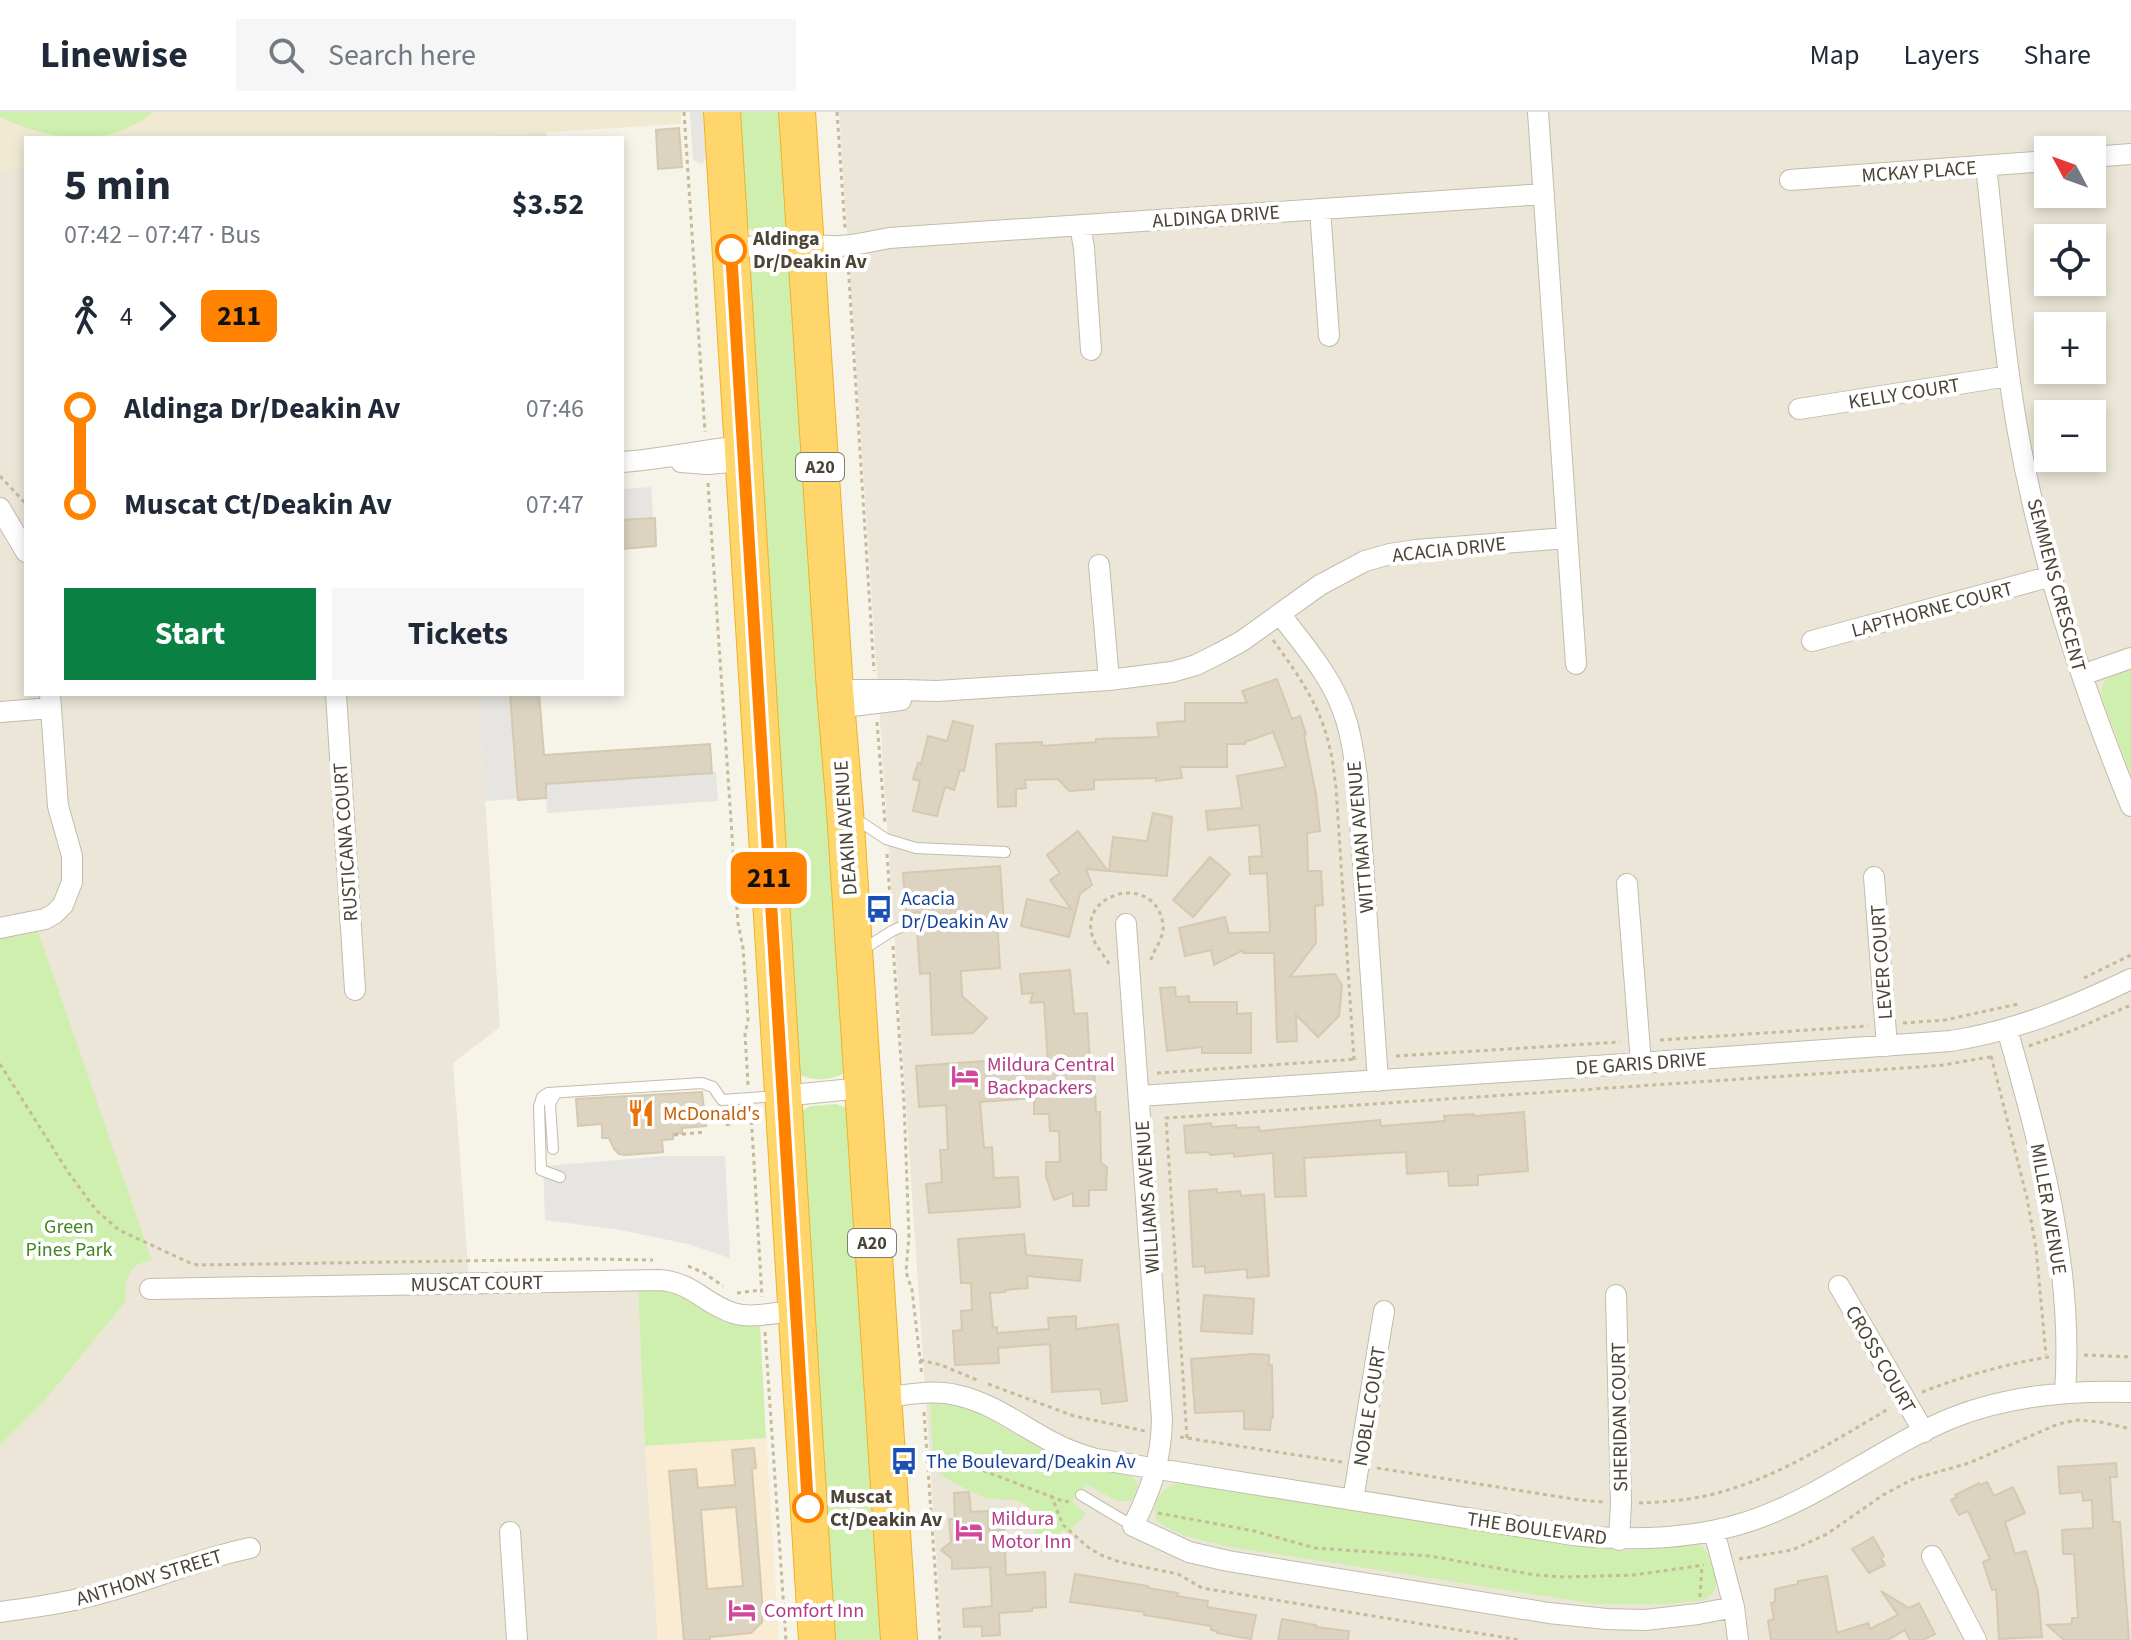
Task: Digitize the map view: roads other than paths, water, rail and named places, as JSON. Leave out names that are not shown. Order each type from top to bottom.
[{"type":"highway","points":[[722,112],[744,454],[766,1096],[779,1312],[817,1640]]},
{"type":"highway","name":"DEAKIN AVENUE","points":[[797,112],[899,1640]]},
{"type":"street","points":[[1538,112],[1576,664]]},
{"type":"street","points":[[2106,156],[2131,154]]},
{"type":"street","name":"MCKAY PLACE","points":[[1790,180],[2034,162]]},
{"type":"street","name":"SEMMENS CRESCENT","points":[[1986,166],[2009,376],[2031,492],[2082,675],[2131,806]]},
{"type":"street","name":"ALDINGA DRIVE","points":[[731,248],[806,243],[827,237],[846,241],[1544,194]]},
{"type":"street","points":[[1320,209],[1329,336]]},
{"type":"street","points":[[1080,225],[1091,350]]},
{"type":"street","name":"KELLY COURT","points":[[1799,409],[2009,376]]},
{"type":"street","points":[[624,462],[744,454]]},
{"type":"street","points":[[0,508],[24,541]]},
{"type":"street","name":"ACACIA DRIVE","points":[[836,699],[1158,675],[1196,665],[1242,641],[1342,571],[1365,561],[1390,554],[1443,547],[1566,538]]},
{"type":"street","points":[[1099,565],[1109,680]]},
{"type":"street","name":"LAPTHORNE COURT","points":[[1812,641],[2052,576]]},
{"type":"street","name":"WITTMAN AVENUE","points":[[1280,614],[1325,675],[1346,720],[1352,746],[1357,776],[1378,1081]]},
{"type":"street","points":[[2082,675],[2131,658]]},
{"type":"street","name":"RUSTICANA COURT","points":[[336,696],[355,990]]},
{"type":"street","points":[[0,712],[51,701],[58,806],[72,856],[72,882],[63,905],[45,919],[0,928]]},
{"type":"street","name":"LEVER COURT","points":[[1874,877],[1887,1046]]},
{"type":"street","points":[[1627,884],[1641,1063]]},
{"type":"street","name":"WILLIAMS AVENUE","points":[[1126,924],[1162,1435],[1157,1469]]},
{"type":"street","name":"DE GARIS DRIVE","points":[[1139,1096],[1951,1041],[1981,1036],[2045,1017],[2131,979]]},
{"type":"street","name":"MILLER AVENUE","points":[[2007,1029],[2050,1193],[2068,1356],[2065,1392]]},
{"type":"street","points":[[766,1096],[862,1088]]},
{"type":"street","name":"MUSCAT COURT","points":[[150,1289],[659,1280],[680,1283],[736,1314],[779,1312]]},
{"type":"street","name":"CROSS COURT","points":[[1839,1286],[1924,1432]]},
{"type":"street","name":"SHERIDAN COURT","points":[[1616,1295],[1621,1503],[1619,1540]]},
{"type":"street","name":"NOBLE COURT","points":[[1353,1500],[1384,1311]]},
{"type":"street","name":"THE BOULEVARD","points":[[882,1398],[954,1394],[974,1399],[1071,1451],[1096,1459],[1619,1540],[1714,1531],[1748,1522],[1799,1501],[1953,1418],[1992,1405],[2065,1392],[2131,1392]]},
{"type":"street","points":[[1157,1469],[1137,1517],[1189,1552],[1549,1613],[1606,1619],[1645,1620],[1734,1607]]},
{"type":"street","points":[[1714,1531],[1734,1607],[1738,1640]]},
{"type":"street","points":[[510,1532],[517,1640]]},
{"type":"street","name":"ANTHONY STREET","points":[[0,1612],[77,1600],[216,1555],[250,1548]]},
{"type":"street","points":[[1932,1556],[1976,1640]]},
{"type":"lane","points":[[845,811],[886,839],[916,848],[1005,852]]},
{"type":"lane","points":[[853,955],[916,920]]},
{"type":"lane","points":[[560,1177],[541,1170],[540,1166],[539,1106],[542,1097],[548,1093],[702,1083],[713,1087],[722,1100],[766,1096]]},
{"type":"lane","points":[[553,1149],[550,1104],[556,1093]]},
{"type":"lane","points":[[1081,1495],[1137,1517]]},
{"type":"place","name":"Aldinga Dr/Deakin Av","points":[[731,250]]},
{"type":"place","name":"Acacia Dr/Deakin Av","points":[[879,909]]},
{"type":"place","name":"Mildura Central Backpackers","points":[[965,1076]]},
{"type":"place","name":"McDonald's","points":[[641,1113]]},
{"type":"place","name":"The Boulevard/Deakin Av","points":[[904,1461]]},
{"type":"place","name":"Muscat Ct/Deakin Av","points":[[808,1507]]},
{"type":"place","name":"Mildura Motor Inn","points":[[969,1530]]},
{"type":"place","name":"Comfort Inn","points":[[742,1610]]},
{"type":"park label","name":"Green Pines Park","points":[[69,1238]]}]
